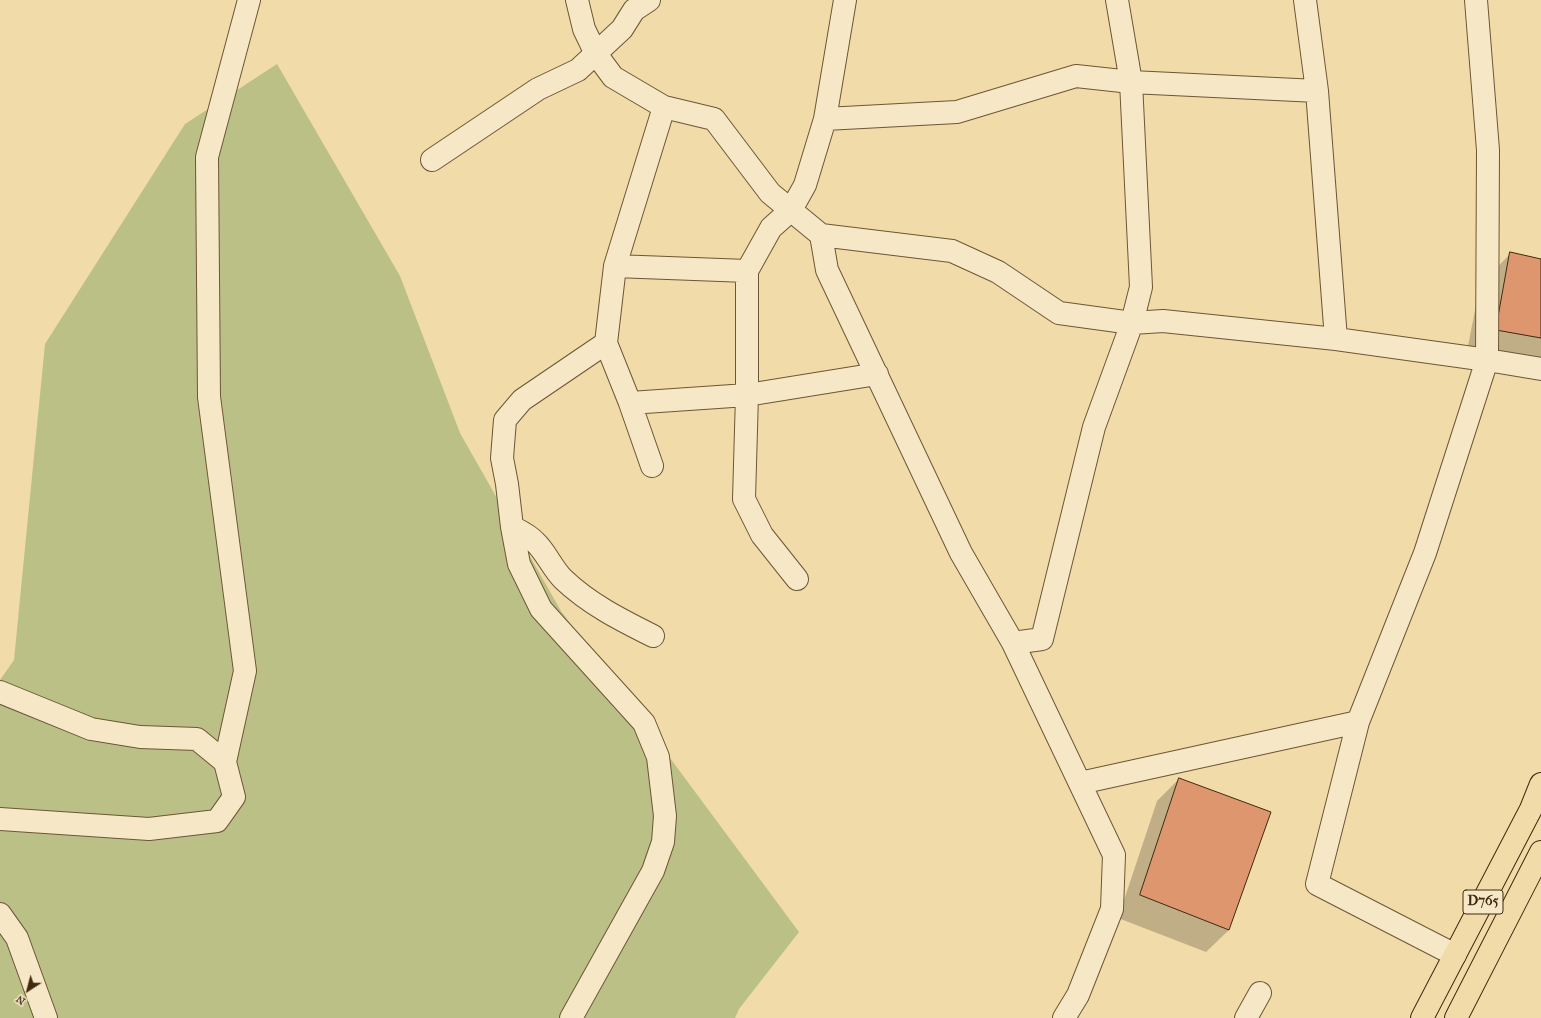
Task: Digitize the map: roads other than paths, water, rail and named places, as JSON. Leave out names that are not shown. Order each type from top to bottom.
[{"type":"highway","name":"D765","points":[[1422,1018],[1531,809],[1541,784]]},
{"type":"highway","name":"D765","points":[[1456,1018],[1541,852]]},
{"type":"street","points":[[0,819],[149,829],[217,821],[234,797],[225,762],[245,671],[209,397],[208,157],[250,0]]},
{"type":"street","points":[[577,0],[584,29],[596,54],[613,77],[664,107],[714,119],[770,193],[821,235],[952,251],[998,272],[1059,313],[1132,323],[1163,321],[1336,339],[1541,369]]},
{"type":"street","points":[[797,579],[762,535],[744,498],[747,395],[747,271],[772,228],[791,210],[805,185],[825,119],[845,0]]},
{"type":"street","points":[[1013,644],[1042,639],[1094,427],[1132,323],[1141,288],[1131,82],[1117,0]]},
{"type":"street","points":[[1305,0],[1317,91],[1336,339]]},
{"type":"street","points":[[1455,955],[1317,884],[1358,722],[1425,553],[1487,360],[1488,150],[1476,0]]},
{"type":"street","points":[[432,160],[538,90],[578,70],[622,29],[637,3]]},
{"type":"street","points":[[825,119],[957,112],[1076,76],[1131,82],[1317,91]]},
{"type":"street","points":[[652,466],[630,403],[606,342],[615,266],[664,107]]},
{"type":"street","points":[[821,235],[827,270],[961,552],[1013,644],[1114,855],[1112,909],[1078,995],[1064,1018]]},
{"type":"street","points":[[615,266],[747,271]]},
{"type":"street","points":[[571,1018],[653,871],[663,842],[665,816],[660,772],[658,756],[644,723],[541,608],[519,564],[502,458],[505,420],[522,400],[606,342]]},
{"type":"street","points":[[630,403],[747,395],[877,374]]},
{"type":"street","points":[[512,527],[524,533],[536,542],[550,564],[563,578],[597,606],[653,636]]},
{"type":"street","points":[[0,692],[91,729],[140,737],[197,739],[225,762]]},
{"type":"street","points":[[1080,783],[1358,722]]},
{"type":"street","points":[[0,914],[17,938],[46,1018]]},
{"type":"street","points":[[1246,1018],[1260,993]]}]
